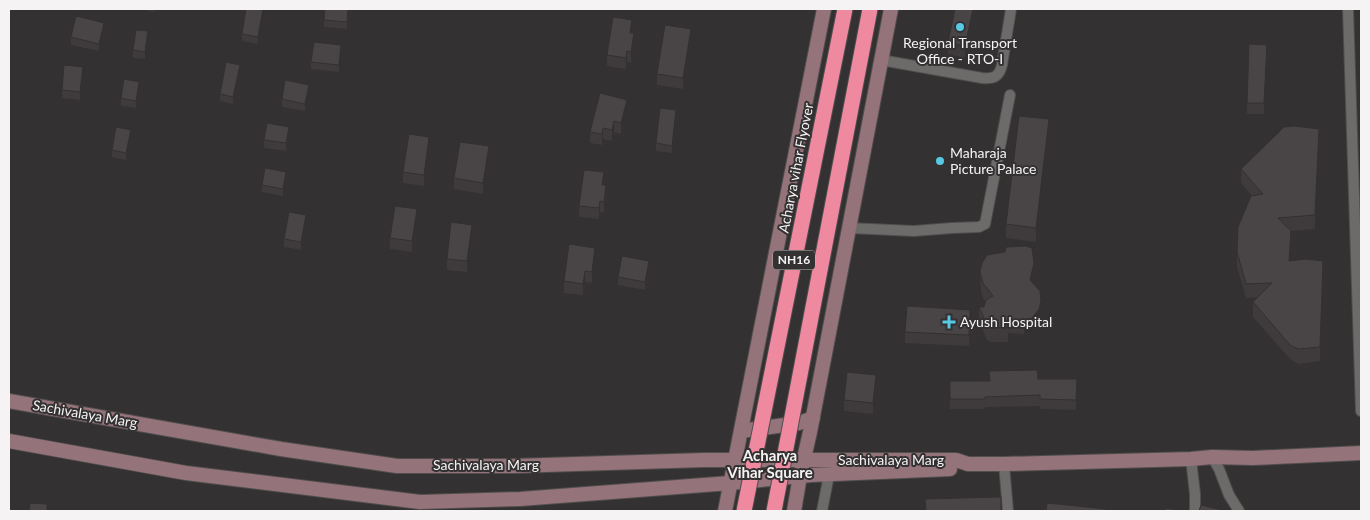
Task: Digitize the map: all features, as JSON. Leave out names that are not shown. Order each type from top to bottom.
[{"type":"highway","name":"Acharya vihar Flyover","points":[[744,511],[845,9]]},
{"type":"highway","name":"NH16","points":[[774,511],[870,9]]},
{"type":"main road","points":[[725,511],[824,9]]},
{"type":"main road","points":[[794,511],[891,9]]},
{"type":"main road","name":"Sachivalaya Marg","points":[[9,401],[397,466],[513,466],[804,459],[956,460],[968,464],[1004,464],[1361,454]]},
{"type":"main road","points":[[741,430],[799,423],[813,418]]},
{"type":"main road","name":"Sachivalaya Marg","points":[[9,441],[186,473],[420,502],[520,499],[800,476],[958,469],[968,464]]},
{"type":"street","points":[[881,60],[990,79],[1000,72],[1011,9]]},
{"type":"street","points":[[1348,9],[1357,124],[1361,411]]},
{"type":"street","points":[[849,228],[914,231],[978,227],[985,224],[1010,95]]},
{"type":"street","points":[[1212,457],[1219,468],[1229,495],[1239,511]]},
{"type":"street","points":[[1191,459],[1195,511]]},
{"type":"street","points":[[1004,464],[1008,511]]},
{"type":"street","points":[[822,511],[829,475]]},
{"type":"building","points":[[246,9],[263,9],[258,37],[242,34]]},
{"type":"building","points":[[325,9],[348,9],[347,22],[324,20]]},
{"type":"building","points":[[955,9],[973,9],[965,46],[948,43]]},
{"type":"building","points":[[76,16],[104,23],[99,44],[71,37]]},
{"type":"building","points":[[613,17],[632,20],[630,33],[634,33],[631,52],[627,51],[626,58],[607,55]]},
{"type":"building","points":[[665,25],[691,29],[683,78],[657,74]]},
{"type":"building","points":[[136,30],[148,31],[145,52],[133,50]]},
{"type":"building","points":[[314,42],[341,45],[339,65],[311,62]]},
{"type":"building","points":[[1249,44],[1267,45],[1264,103],[1247,103]]},
{"type":"building","points":[[226,62],[240,65],[233,97],[220,94]]},
{"type":"building","points":[[64,65],[83,67],[80,92],[62,90]]},
{"type":"building","points":[[124,79],[139,82],[136,101],[121,98]]},
{"type":"building","points":[[285,80],[309,85],[305,104],[282,99]]},
{"type":"building","points":[[600,93],[627,100],[621,123],[614,121],[612,130],[603,128],[602,134],[590,132]]},
{"type":"building","points":[[660,108],[676,110],[672,146],[656,143]]},
{"type":"building","points":[[1019,116],[1049,119],[1036,228],[1006,224]]},
{"type":"building","points":[[267,123],[289,127],[286,143],[264,140]]},
{"type":"building","points":[[1294,126],[1319,129],[1315,215],[1278,218],[1291,231],[1289,261],[1306,259],[1323,261],[1320,347],[1299,349],[1291,346],[1253,302],[1272,283],[1246,284],[1237,252],[1238,227],[1251,196],[1263,194],[1241,169],[1284,127]]},
{"type":"building","points":[[116,127],[131,130],[126,153],[112,150]]},
{"type":"building","points":[[409,134],[429,137],[424,175],[403,172]]},
{"type":"building","points":[[460,142],[489,146],[483,183],[454,178]]},
{"type":"building","points":[[265,168],[286,172],[283,189],[262,185]]},
{"type":"building","points":[[584,170],[604,172],[602,185],[606,185],[604,202],[600,201],[599,208],[579,206]]},
{"type":"building","points":[[395,206],[417,209],[412,241],[390,238]]},
{"type":"building","points":[[289,212],[306,215],[301,242],[284,239]]},
{"type":"building","points":[[451,222],[472,225],[467,261],[447,259]]},
{"type":"building","points":[[569,244],[595,248],[592,272],[585,271],[583,284],[564,281]]},
{"type":"building","points":[[1026,246],[1032,248],[1034,263],[1030,280],[1040,291],[1041,301],[1039,309],[1032,318],[1024,320],[1008,319],[1008,327],[990,328],[979,307],[984,307],[986,300],[993,296],[983,283],[980,271],[982,263],[987,255],[1005,252],[1006,247]]},
{"type":"building","points":[[622,256],[649,261],[645,282],[618,277]]},
{"type":"building","points":[[907,306],[970,310],[969,335],[905,332]]},
{"type":"building","points":[[1037,370],[1038,379],[1077,379],[1076,400],[1040,399],[1040,395],[985,397],[985,399],[950,399],[950,381],[990,381],[989,371]]},
{"type":"building","points":[[847,372],[876,375],[873,403],[844,400]]},
{"type":"building","points":[[1001,497],[1001,511],[926,511],[925,499]]},
{"type":"building","points":[[30,503],[47,504],[47,511],[29,511]]},
{"type":"building","points":[[1047,503],[1106,509],[1106,511],[1046,511]]},
{"type":"building","points":[[1201,505],[1226,511],[1199,511]]},
{"type":"building","points":[[1166,508],[1183,511],[1165,511]]},
{"type":"place","name":"Regional Transport Office - RTO-I","points":[[960,27]]},
{"type":"place","name":"Maharaja Picture Palace","points":[[940,161]]},
{"type":"place","name":"Ayush Hospital","points":[[949,322]]},
{"type":"district","name":"Acharya Vihar Square","points":[[770,464]]}]
